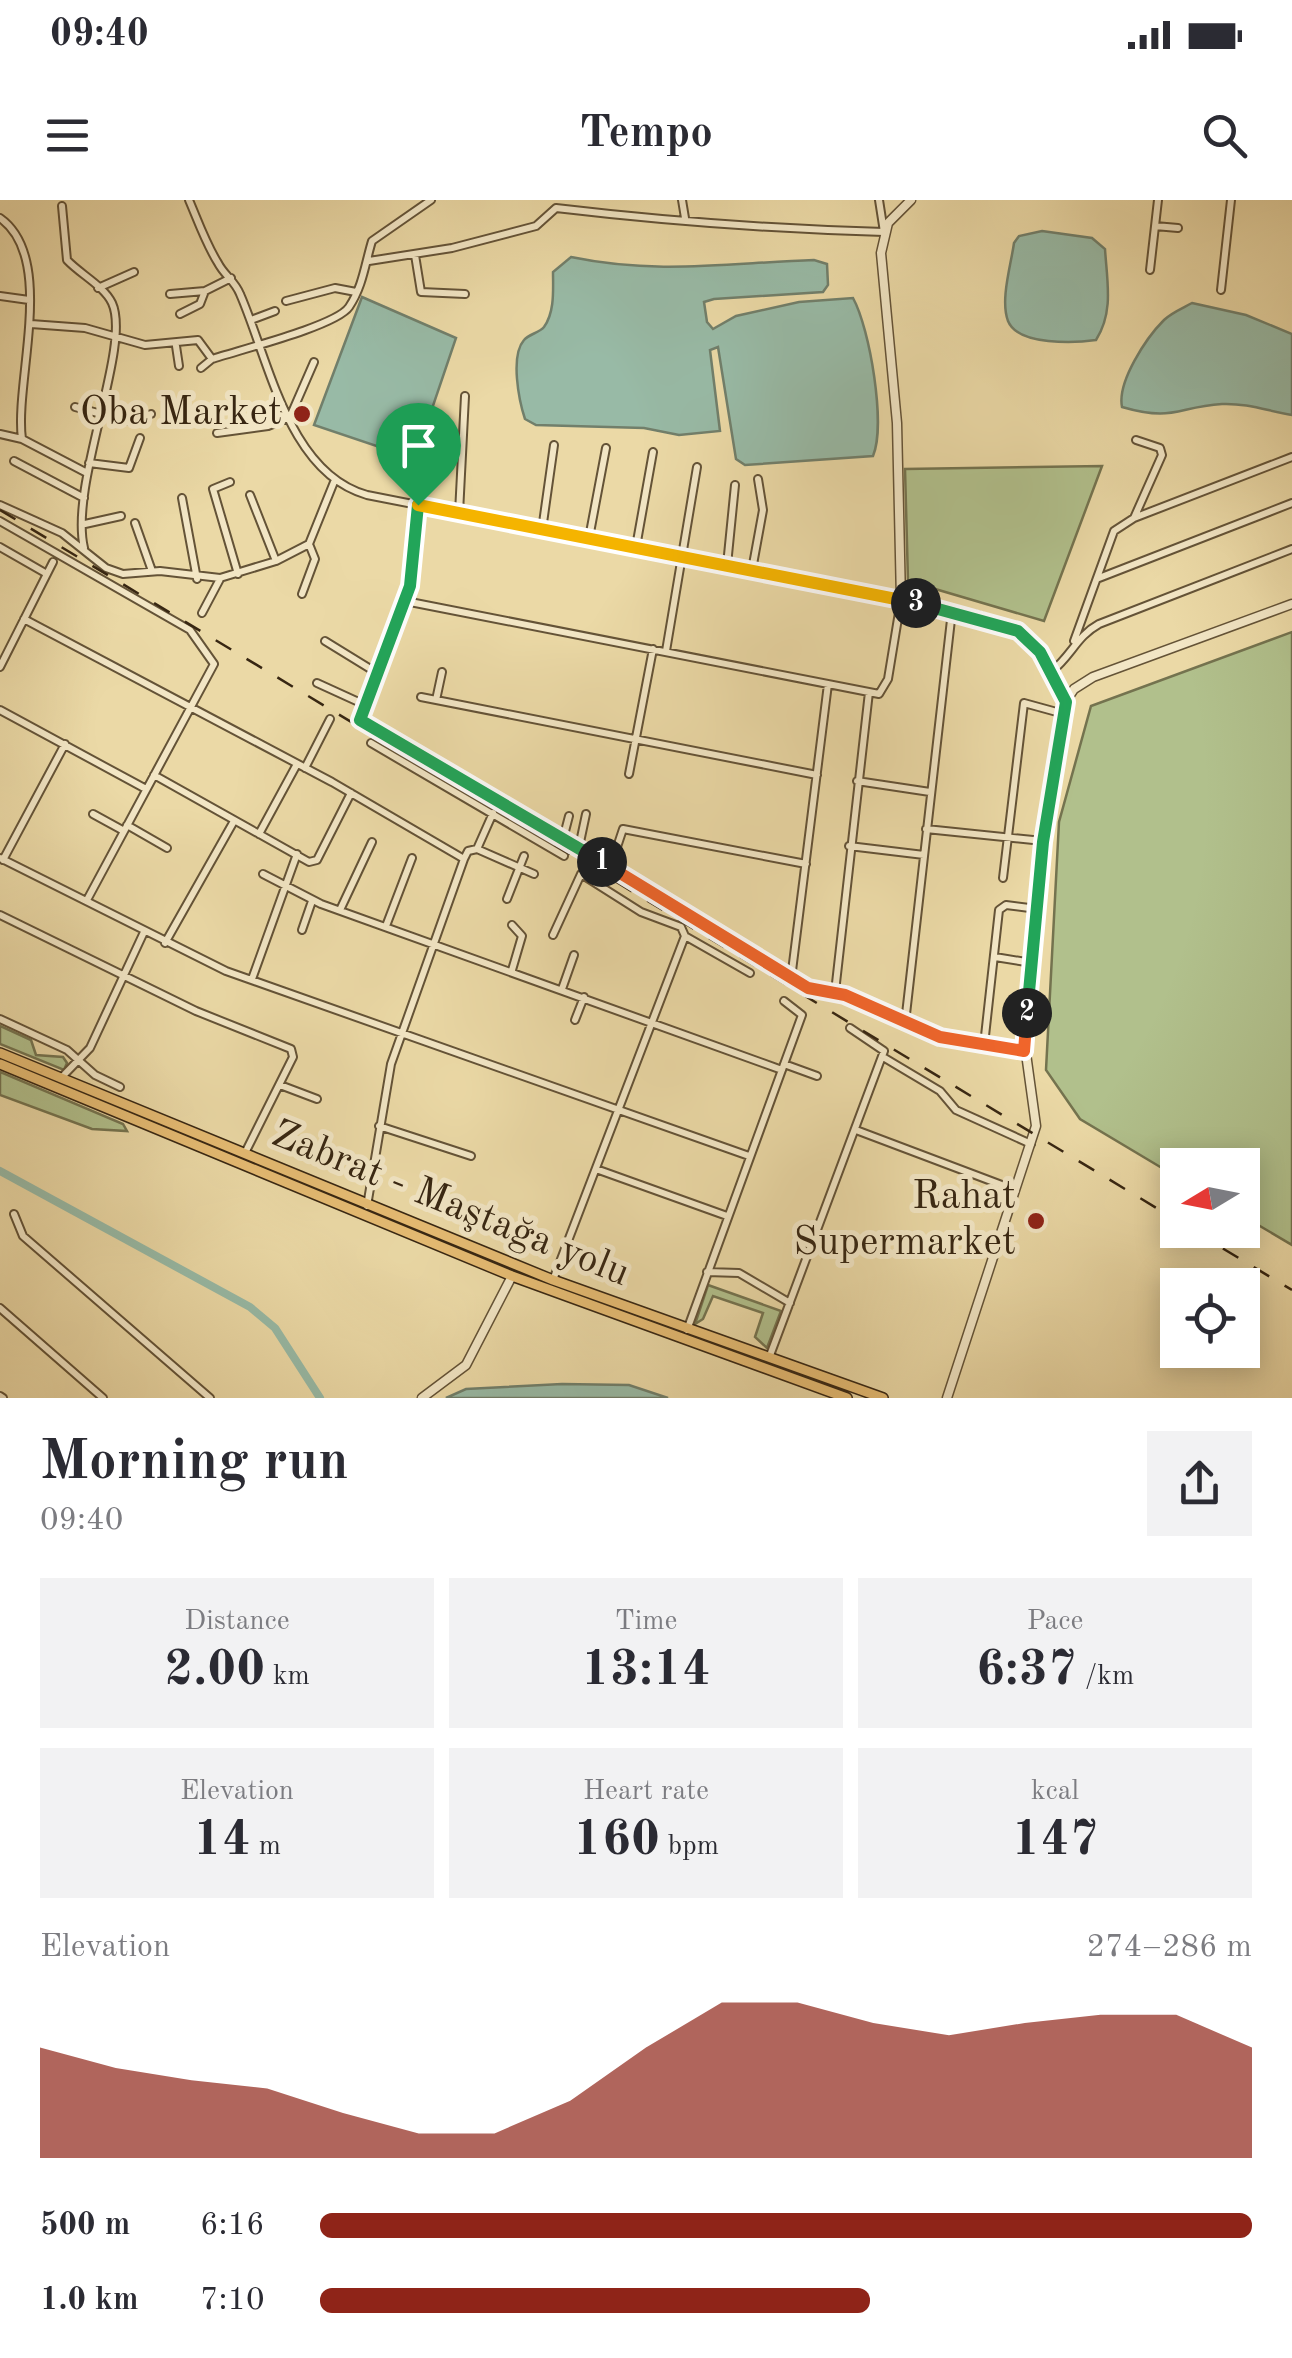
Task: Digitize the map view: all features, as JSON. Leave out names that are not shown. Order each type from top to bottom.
[{"type":"main road","name":"Zabrat - Maştağa yolu","points":[[0,1053],[553,1280],[883,1398]]},
{"type":"main road","points":[[0,1064],[512,1276],[847,1398]]},
{"type":"main road","points":[[512,1276],[516,1265]]},
{"type":"street","points":[[189,200],[213,256],[230,278],[251,320],[290,417],[315,461],[334,482],[366,495],[952,611],[1018,631],[1034,644],[1066,702]]},
{"type":"street","points":[[200,368],[212,359],[336,318],[346,311],[369,261],[374,238],[432,200]]},
{"type":"street","points":[[682,200],[686,218]]},
{"type":"street","points":[[406,601],[879,694],[886,686],[902,600],[897,423],[881,264],[884,232],[879,200]]},
{"type":"street","points":[[884,232],[911,200]]},
{"type":"street","points":[[1150,270],[1158,200]]},
{"type":"street","points":[[1222,290],[1231,200]]},
{"type":"street","points":[[544,235],[544,223],[558,204],[686,218],[723,227],[884,232]]},
{"type":"street","points":[[62,206],[67,260],[113,306],[119,328],[87,473],[84,549]]},
{"type":"street","points":[[0,218],[18,234],[30,300],[32,324],[22,439]]},
{"type":"street","points":[[369,261],[415,255],[544,223]]},
{"type":"street","points":[[1155,226],[1178,228]]},
{"type":"street","points":[[415,255],[422,292],[465,294]]},
{"type":"street","points":[[98,288],[134,272]]},
{"type":"street","points":[[170,294],[205,290],[230,278]]},
{"type":"street","points":[[286,301],[335,288],[356,292]]},
{"type":"street","points":[[180,314],[200,304],[205,290]]},
{"type":"street","points":[[0,296],[30,300]]},
{"type":"street","points":[[251,320],[275,311]]},
{"type":"street","points":[[32,324],[85,328],[116,338],[176,346],[198,340],[212,359]]},
{"type":"street","points":[[176,346],[179,366]]},
{"type":"street","points":[[217,432],[268,426],[290,417],[314,362]]},
{"type":"street","points":[[459,513],[465,396]]},
{"type":"street","points":[[75,407],[136,422],[151,414]]},
{"type":"street","points":[[0,434],[22,439],[87,473]]},
{"type":"street","points":[[89,464],[129,468],[140,438]]},
{"type":"street","points":[[1134,518],[1162,456],[1160,448],[1136,440]]},
{"type":"street","points":[[542,530],[554,445]]},
{"type":"street","points":[[589,538],[606,448]]},
{"type":"street","points":[[636,547],[653,452]]},
{"type":"street","points":[[1052,672],[1066,660],[1074,642],[1116,527],[1292,458]]},
{"type":"street","points":[[14,462],[84,498]]},
{"type":"street","points":[[666,651],[696,467]]},
{"type":"street","points":[[752,570],[763,510],[758,479]]},
{"type":"street","points":[[230,482],[213,489],[238,574]]},
{"type":"street","points":[[0,505],[62,533],[117,573],[152,571],[197,579],[220,578],[276,561],[309,544],[334,482]]},
{"type":"street","points":[[727,565],[735,485]]},
{"type":"street","points":[[250,495],[276,561]]},
{"type":"street","points":[[182,498],[197,579]]},
{"type":"street","points":[[1098,578],[1292,503]]},
{"type":"street","points":[[418,505],[406,601],[363,704],[362,722],[579,847],[792,979],[834,992],[940,1037],[1024,1051]]},
{"type":"street","points":[[85,524],[121,516]]},
{"type":"street","points":[[0,521],[195,635],[214,664],[86,900]]},
{"type":"street","points":[[134,523],[152,571]]},
{"type":"street","points":[[302,594],[315,559],[309,544]]},
{"type":"street","points":[[0,547],[47,574]]},
{"type":"street","points":[[1074,642],[1099,624],[1292,550]]},
{"type":"street","points":[[0,667],[54,562]]},
{"type":"street","points":[[202,613],[220,578]]},
{"type":"street","points":[[948,1398],[1038,1118],[1024,1051],[1043,842],[1066,702],[1086,680],[1292,604]]},
{"type":"street","points":[[905,1023],[952,611]]},
{"type":"street","points":[[24,620],[352,793],[464,859]]},
{"type":"street","points":[[326,641],[377,674]]},
{"type":"street","points":[[629,774],[653,649]]},
{"type":"street","points":[[436,700],[442,672]]},
{"type":"street","points":[[317,683],[363,704]]},
{"type":"street","points":[[792,979],[828,684]]},
{"type":"street","points":[[834,992],[868,692]]},
{"type":"street","points":[[421,697],[817,775]]},
{"type":"street","points":[[1003,878],[1024,704],[1064,714]]},
{"type":"street","points":[[0,710],[146,789]]},
{"type":"street","points":[[258,834],[330,719]]},
{"type":"street","points":[[371,743],[564,856]]},
{"type":"street","points":[[65,744],[1,859],[165,943],[252,980],[403,1030],[748,1156]]},
{"type":"street","points":[[154,775],[309,862],[317,860],[352,793]]},
{"type":"street","points":[[857,781],[930,792]]},
{"type":"street","points":[[93,814],[167,848]]},
{"type":"street","points":[[477,849],[492,814]]},
{"type":"street","points":[[579,847],[586,814]]},
{"type":"street","points":[[564,839],[569,816]]},
{"type":"street","points":[[165,943],[234,821]]},
{"type":"street","points":[[926,828],[1043,842]]},
{"type":"street","points":[[610,868],[623,829],[806,864]]},
{"type":"street","points":[[340,910],[372,842]]},
{"type":"street","points":[[850,846],[924,855]]},
{"type":"street","points":[[367,1206],[391,1064],[468,851],[477,849],[534,874]]},
{"type":"street","points":[[252,980],[298,854]]},
{"type":"street","points":[[506,898],[524,856]]},
{"type":"street","points":[[386,926],[412,858]]},
{"type":"street","points":[[263,874],[312,900],[817,1076]]},
{"type":"street","points":[[553,935],[582,874],[642,912],[681,927],[685,936],[750,973]]},
{"type":"street","points":[[302,930],[312,900]]},
{"type":"street","points":[[984,1045],[1001,906],[1037,909]]},
{"type":"street","points":[[0,915],[123,976],[291,1049],[293,1057],[245,1154]]},
{"type":"street","points":[[512,925],[522,936],[512,970]]},
{"type":"street","points":[[61,1079],[80,1060],[144,932]]},
{"type":"street","points":[[553,1280],[685,936]]},
{"type":"street","points":[[562,988],[574,955]]},
{"type":"street","points":[[995,957],[1032,963]]},
{"type":"street","points":[[576,1020],[584,996]]},
{"type":"street","points":[[687,1330],[802,1014],[784,1000]]},
{"type":"street","points":[[0,1018],[120,1086]]},
{"type":"street","points":[[769,1358],[883,1057],[882,1047],[850,1028]]},
{"type":"street","points":[[883,1057],[940,1092],[963,1114],[1030,1144]]},
{"type":"street","points":[[280,1085],[318,1099]]},
{"type":"street","points":[[379,1126],[470,1156]]},
{"type":"street","points":[[856,1130],[1015,1190]]},
{"type":"street","points":[[596,1168],[727,1216]]},
{"type":"street","points":[[14,1214],[23,1236],[210,1398]]},
{"type":"street","points":[[708,1272],[739,1273],[790,1303]]},
{"type":"street","points":[[422,1398],[466,1365],[512,1276]]},
{"type":"street","points":[[0,1308],[103,1398]]},
{"type":"green space","points":[[1102,466],[1044,621],[908,581],[905,469]]},
{"type":"green space","points":[[1292,632],[1292,1245],[1260,1226],[1260,1148],[1160,1148],[1160,1167],[1080,1119],[1046,1070],[1059,822],[1091,706]]},
{"type":"green space","points":[[0,1026],[31,1040],[36,1055],[63,1057],[67,1063],[64,1070],[0,1044]]},
{"type":"green space","points":[[0,1072],[123,1124],[127,1131],[92,1129],[0,1095]]},
{"type":"green space","points":[[708,1285],[781,1311],[767,1348],[755,1337],[763,1313],[713,1296],[703,1319],[695,1324]]},
{"type":"shaded area","points":[[1042,231],[1092,238],[1105,249],[1107,307],[1096,340],[1035,339],[1014,329],[1008,321],[1006,293],[1014,243],[1019,236]]},
{"type":"shaded area","points":[[571,257],[663,267],[814,260],[827,264],[828,285],[823,292],[714,299],[704,302],[707,322],[713,329],[736,316],[799,302],[853,298],[865,331],[874,377],[878,423],[873,456],[745,465],[736,459],[718,347],[710,350],[720,431],[679,435],[644,428],[536,425],[525,419],[517,357],[526,338],[548,321],[553,272]]},
{"type":"shaded area","points":[[362,297],[456,338],[415,459],[314,425]]},
{"type":"shaded area","points":[[1192,303],[1246,315],[1292,334],[1292,415],[1231,404],[1164,413],[1122,407],[1124,385],[1141,349],[1164,320]]},
{"type":"shaded area","points":[[629,1385],[668,1398],[446,1398],[466,1389]]},
{"type":"waterway","points":[[0,1171],[250,1307],[275,1328],[320,1398]]},
{"type":"railway","points":[[0,510],[1160,1210]]},
{"type":"railway","points":[[1222,1248],[1292,1290]]},
{"type":"place","name":"Oba Market","points":[[302,414]]},
{"type":"place","name":"Rahat Supermarket","points":[[1036,1221]]},
{"type":"route","points":[[418,505],[902,600],[999,623],[1034,644],[1066,702],[1043,842],[1024,1051],[932,1035],[845,995],[797,982],[579,847],[362,722],[359,716],[363,704],[412,580],[410,567],[418,505]]}]
